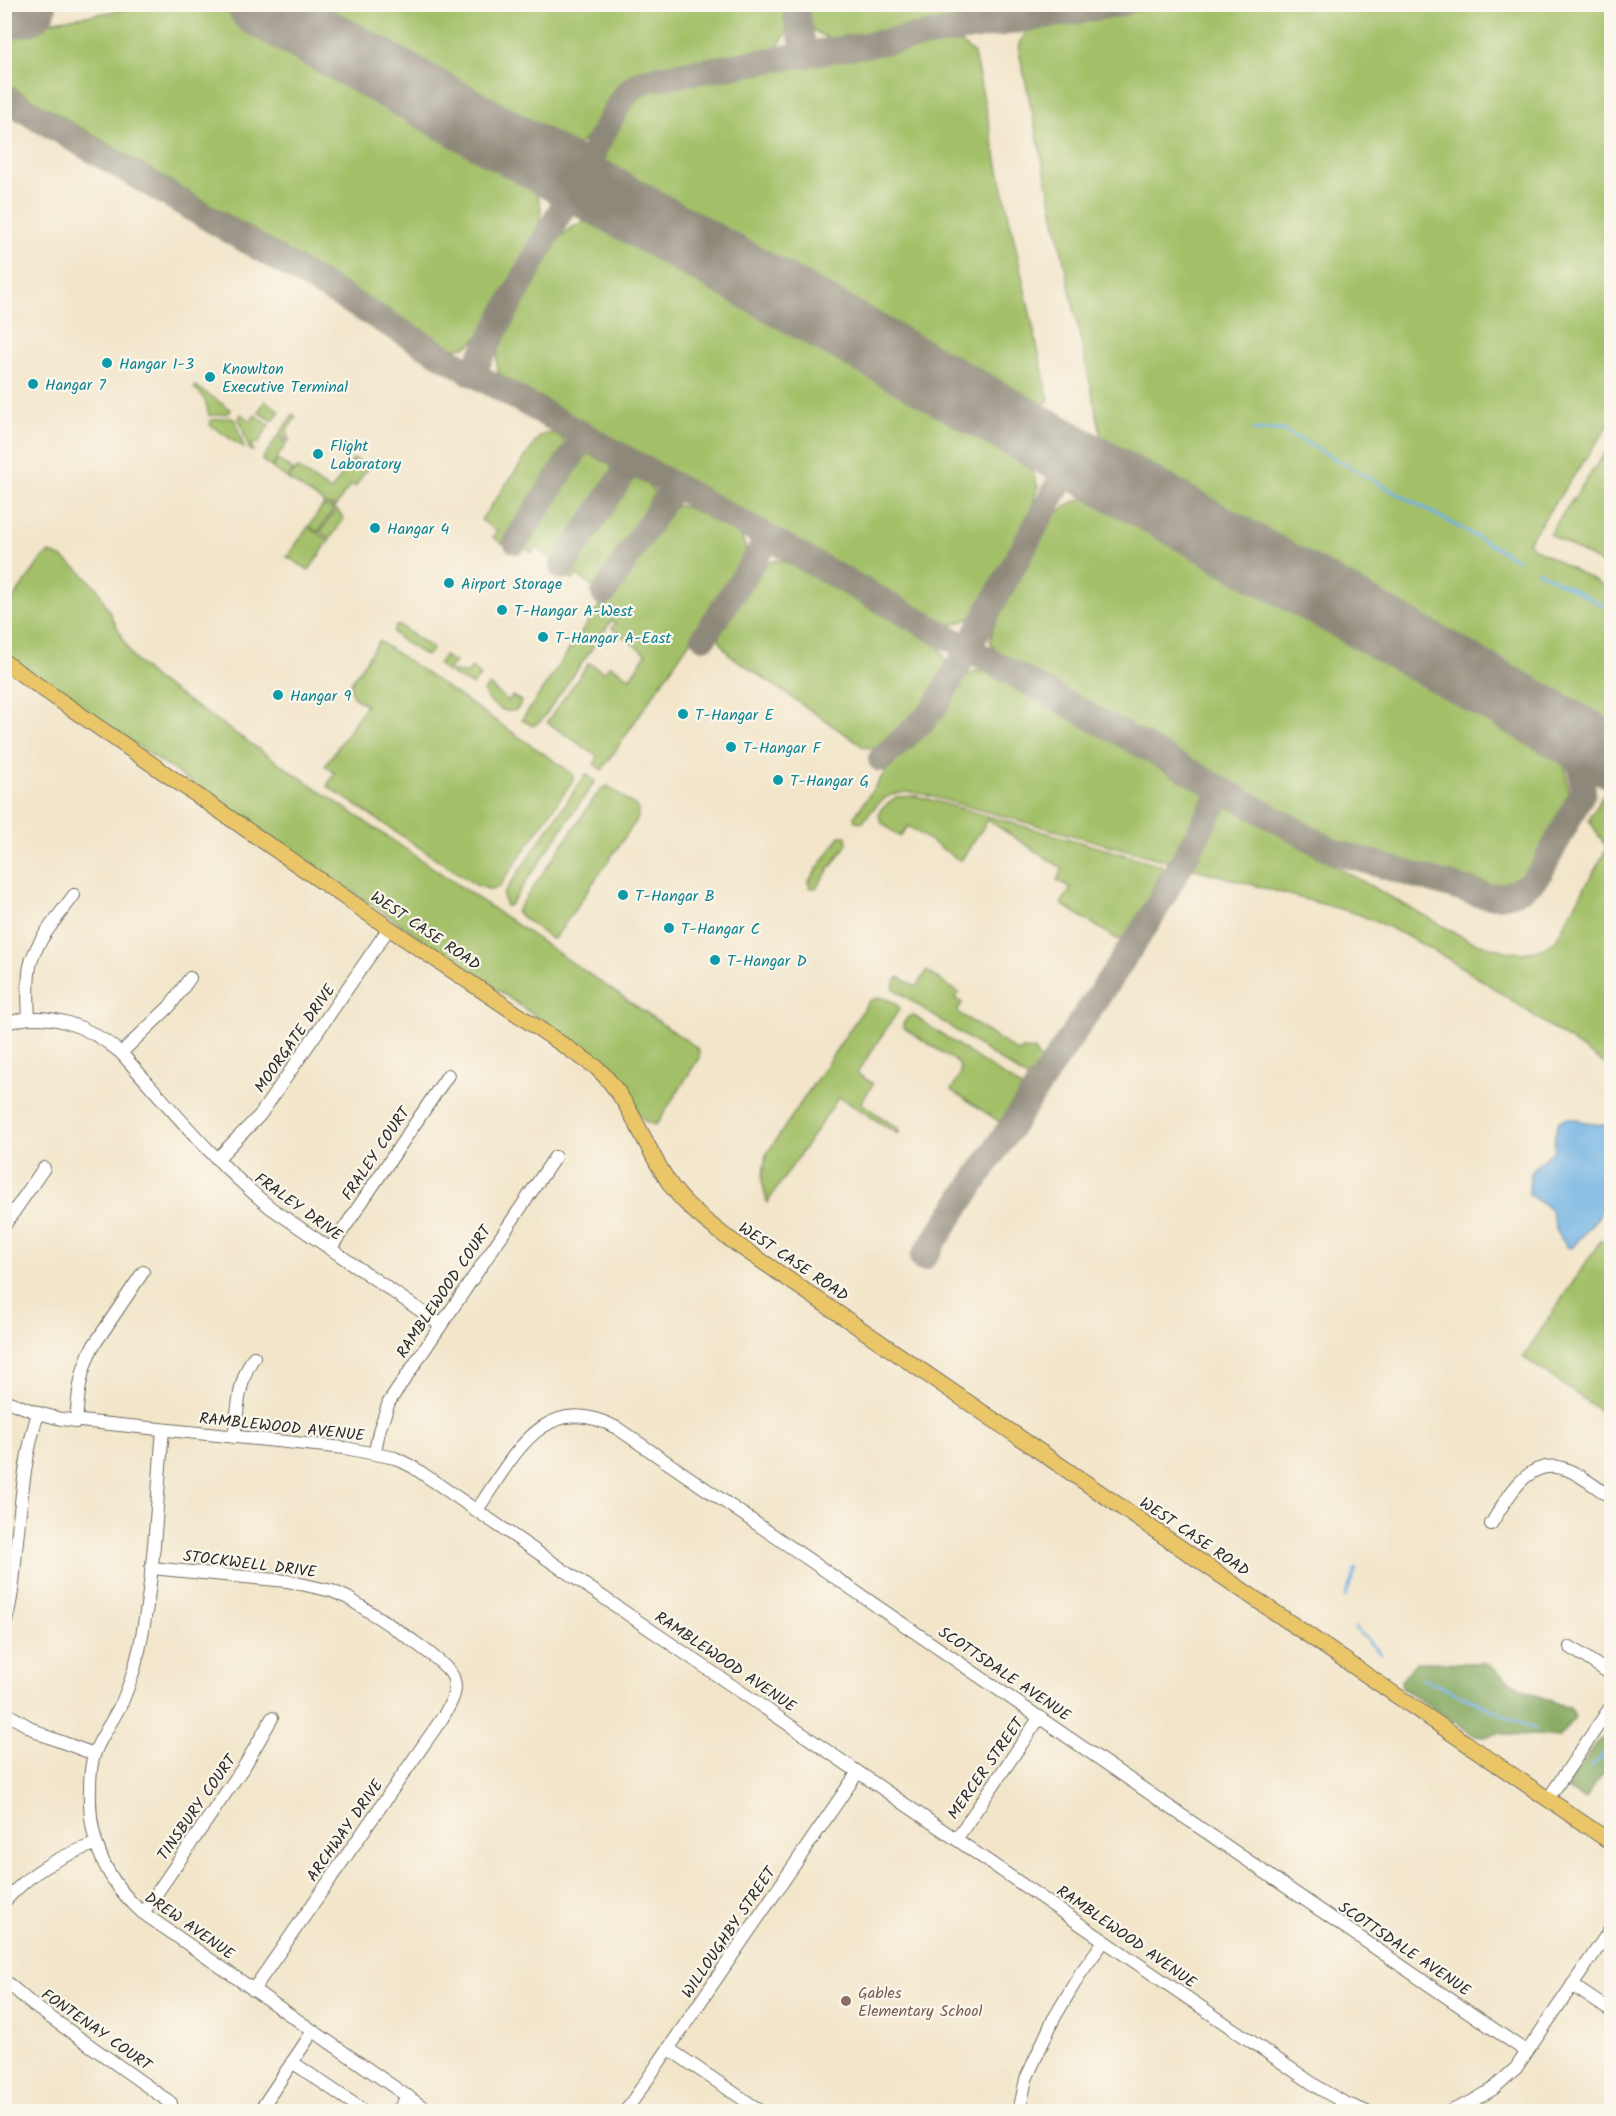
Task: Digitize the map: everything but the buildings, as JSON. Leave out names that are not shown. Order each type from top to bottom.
[{"type":"main road","name":"WEST CASE ROAD","points":[[4,662],[389,928],[575,1053],[605,1076],[627,1104],[673,1189],[691,1209],[725,1236],[1611,1843]]},
{"type":"street","points":[[29,1018],[31,964],[44,938],[75,895]]},
{"type":"street","name":"MOORGATE DRIVE","points":[[217,1160],[260,1115],[389,928]]},
{"type":"street","points":[[121,1053],[169,1007],[190,978]]},
{"type":"street","name":"FRALEY DRIVE","points":[[4,1024],[29,1018],[54,1019],[73,1024],[107,1042],[121,1053],[246,1189],[440,1324]]},
{"type":"street","name":"FRALEY COURT","points":[[330,1249],[448,1075]]},
{"type":"street","name":"RAMBLEWOOD COURT","points":[[375,1452],[388,1402],[555,1157]]},
{"type":"street","points":[[4,1226],[44,1168]]},
{"type":"street","points":[[76,1422],[80,1382],[86,1359],[143,1272]]},
{"type":"street","points":[[234,1437],[243,1379],[254,1357]]},
{"type":"street","name":"RAMBLEWOOD AVENUE","points":[[4,1400],[38,1413],[76,1422],[375,1452],[413,1467],[1322,2090],[1367,2112]]},
{"type":"street","points":[[4,1628],[12,1596],[23,1480],[30,1439],[38,1413]]},
{"type":"street","name":"SCOTTSDALE AVENUE","points":[[477,1510],[522,1445],[546,1423],[575,1415],[604,1420],[1527,2052]]},
{"type":"street","name":"DREW AVENUE","points":[[163,1430],[144,1628],[133,1677],[94,1754],[89,1802],[90,1822],[95,1844],[106,1868],[130,1903],[430,2112]]},
{"type":"street","points":[[1491,1524],[1525,1476],[1545,1467],[1567,1470],[1611,1498]]},
{"type":"street","name":"STOCKWELL DRIVE","points":[[151,1568],[286,1581],[332,1591],[348,1598],[439,1660],[449,1671],[454,1685]]},
{"type":"street","points":[[1570,1647],[1611,1675]]},
{"type":"street","name":"ARCHWAY DRIVE","points":[[253,1990],[443,1717],[453,1698],[454,1685]]},
{"type":"street","points":[[1548,1799],[1611,1705]]},
{"type":"street","points":[[4,1712],[43,1735],[94,1754]]},
{"type":"street","name":"MERCER STREET","points":[[957,1838],[1040,1717]]},
{"type":"street","name":"TINSBURY COURT","points":[[143,1913],[246,1765],[272,1718]]},
{"type":"street","name":"WILLOUGHBY STREET","points":[[625,2112],[858,1772]]},
{"type":"street","points":[[4,1902],[29,1876],[49,1863],[95,1844]]},
{"type":"street","points":[[1449,2112],[1493,2089],[1516,2068],[1611,1927]]},
{"type":"street","points":[[1019,2112],[1026,2079],[1053,2020],[1080,1974],[1104,1941]]},
{"type":"street","name":"FONTENAY COURT","points":[[4,1980],[33,2005],[171,2103]]},
{"type":"street","points":[[1572,1985],[1611,2012]]},
{"type":"street","points":[[259,2112],[313,2031]]},
{"type":"street","points":[[669,2049],[762,2112]]},
{"type":"street","points":[[292,2062],[360,2109]]},
{"type":"street","points":[[397,2112],[408,2096]]},
{"type":"green space","points":[[807,4],[963,5],[954,18],[829,39],[811,29]]},
{"type":"green space","points":[[1181,4],[1611,5],[1611,422],[1528,542],[1532,547],[1611,590],[1611,730],[1109,452],[1103,444],[1019,51],[1020,43],[1031,29]]},
{"type":"green space","points":[[153,5],[214,5],[530,180],[538,195],[541,208],[538,229],[477,338],[465,347],[453,348],[5,83],[5,29]]},
{"type":"green space","points":[[304,5],[782,5],[787,33],[776,48],[645,69],[632,74],[614,92],[586,139],[567,150]]},
{"type":"green space","points":[[960,42],[974,54],[1049,401],[1036,407],[611,174],[606,166],[607,150],[615,132],[634,103],[646,92]]},
{"type":"green space","points":[[589,221],[606,222],[1027,458],[1038,486],[1031,511],[971,618],[950,626],[500,375],[497,365],[499,347],[556,241],[571,228]]},
{"type":"green space","points":[[196,386],[231,410],[229,413],[209,416],[204,400],[194,388]]},
{"type":"green space","points":[[265,401],[280,411],[273,421],[258,412]]},
{"type":"green space","points":[[241,414],[251,421],[255,415],[269,425],[258,444],[255,442],[251,447],[254,450],[252,451],[249,449],[239,418]]},
{"type":"green space","points":[[293,414],[296,417],[287,430],[289,441],[279,435]]},
{"type":"green space","points":[[230,417],[235,420],[244,448],[210,425],[211,420]]},
{"type":"green space","points":[[547,433],[562,438],[566,444],[567,453],[508,542],[503,544],[493,537],[497,531],[481,520],[540,436]]},
{"type":"green space","points":[[277,437],[287,443],[271,467],[262,460]]},
{"type":"green space","points":[[1611,444],[1612,569],[1549,534]]},
{"type":"green space","points":[[590,454],[611,465],[614,477],[558,564],[536,547],[532,553],[521,545],[577,460]]},
{"type":"green space","points":[[353,459],[368,467],[355,487],[351,484],[336,506],[323,505],[324,503],[288,479],[297,468],[331,491]]},
{"type":"green space","points":[[278,460],[293,470],[287,478],[272,468]]},
{"type":"green space","points":[[637,479],[655,492],[657,506],[603,587],[598,591],[577,575],[573,580],[566,575],[565,571],[622,487],[628,481]]},
{"type":"green space","points":[[1100,497],[1554,749],[1566,770],[1569,796],[1528,871],[1507,883],[1490,884],[1339,842],[996,652],[990,641],[994,625],[1053,517],[1074,502]]},
{"type":"green space","points":[[679,506],[710,518],[739,535],[745,545],[744,562],[602,770],[594,764],[598,757],[547,722],[589,663],[604,672],[610,665],[630,678],[646,654],[612,628],[616,623],[612,620],[541,721],[533,726],[522,720],[661,514],[671,507]]},
{"type":"green space","points":[[322,507],[334,508],[318,532],[309,526]]},
{"type":"green space","points":[[336,509],[344,518],[330,539],[320,532]]},
{"type":"green space","points":[[308,527],[329,541],[309,570],[287,557]]},
{"type":"green space","points":[[50,553],[61,557],[79,570],[97,588],[133,658],[154,678],[696,1047],[699,1051],[699,1058],[659,1121],[655,1125],[645,1121],[589,1053],[568,1038],[5,656],[4,612],[42,558]]},
{"type":"green space","points":[[777,560],[786,562],[937,645],[944,656],[946,668],[937,692],[919,714],[883,747],[876,749],[864,747],[728,654],[721,644],[718,634],[720,626],[744,587],[760,569]]},
{"type":"green space","points":[[396,626],[400,626],[432,650],[426,656],[401,640],[393,632]]},
{"type":"green space","points":[[379,641],[573,774],[573,780],[499,887],[492,890],[476,885],[327,786],[335,773],[325,766],[366,705],[353,697],[350,684]]},
{"type":"green space","points":[[444,656],[455,662],[447,672],[438,664]]},
{"type":"green space","points":[[472,667],[481,676],[472,685],[450,672],[468,673]]},
{"type":"green space","points":[[975,671],[985,672],[1470,941],[1514,952],[1534,951],[1545,948],[1555,941],[1607,848],[1589,820],[1611,781],[1611,1068],[1455,964],[1390,928],[1355,913],[919,793],[892,794],[880,802],[863,822],[855,821],[854,817],[890,765],[941,713],[962,678]]},
{"type":"green space","points":[[489,685],[508,701],[512,696],[521,701],[518,707],[514,711],[508,711],[490,702],[484,691]]},
{"type":"green space","points":[[586,774],[595,781],[510,905],[506,906],[503,895],[506,890]]},
{"type":"green space","points":[[608,786],[638,808],[638,818],[555,938],[551,939],[516,912],[600,790]]},
{"type":"green space","points":[[917,796],[1161,865],[1163,868],[1126,935],[1117,939],[1061,904],[1071,889],[1057,880],[1063,869],[988,820],[962,859],[959,860],[908,826],[900,837],[881,822],[880,810],[896,797]]},
{"type":"green space","points":[[840,836],[846,836],[847,844],[816,888],[810,888],[808,882]]},
{"type":"green space","points":[[927,971],[959,993],[955,998],[962,1003],[957,1012],[1019,1053],[1022,1049],[1034,1050],[1040,1060],[1034,1072],[1027,1078],[894,989],[894,982],[899,977],[916,987]]},
{"type":"green space","points":[[881,997],[895,1003],[900,1008],[857,1073],[873,1084],[861,1103],[900,1130],[898,1134],[839,1097],[767,1203],[762,1180],[766,1155],[869,1001]]},
{"type":"green space","points":[[913,1015],[1020,1087],[1021,1091],[1000,1122],[951,1090],[959,1076],[960,1069],[957,1062],[904,1028],[903,1024],[907,1018]]},
{"type":"green space","points":[[1601,1240],[1611,1247],[1611,1418],[1523,1357]]},
{"type":"green space","points":[[1416,1662],[1485,1663],[1522,1689],[1571,1709],[1575,1717],[1559,1737],[1500,1733],[1484,1737],[1475,1736],[1402,1688],[1401,1681]]},
{"type":"green space","points":[[1602,1739],[1611,1741],[1611,1773],[1603,1773],[1584,1799],[1567,1789],[1569,1782]]},
{"type":"water","points":[[1568,1118],[1612,1126],[1611,1171],[1602,1209],[1572,1248],[1567,1247],[1556,1230],[1549,1208],[1529,1195],[1532,1171],[1554,1150],[1559,1121]]},
{"type":"waterway","points":[[1253,430],[1283,430],[1518,560]]},
{"type":"waterway","points":[[1538,571],[1612,610]]},
{"type":"waterway","points":[[1345,1597],[1356,1569]]},
{"type":"waterway","points":[[1355,1628],[1381,1654]]},
{"type":"waterway","points":[[1422,1678],[1535,1729]]},
{"type":"waterway","points":[[1590,1768],[1604,1753],[1612,1754]]},
{"type":"taxiway","points":[[795,4],[805,56]]},
{"type":"taxiway","points":[[472,373],[619,104],[637,85],[652,79],[1122,4]]},
{"type":"taxiway","points":[[4,98],[472,373],[1333,851],[1481,895],[1499,896],[1515,892],[1529,884],[1541,871],[1583,792],[1581,769],[1564,730]]},
{"type":"taxiway","points":[[516,541],[584,437]]},
{"type":"taxiway","points":[[881,759],[925,719],[937,704],[1073,458]]},
{"type":"taxiway","points":[[562,567],[631,462]]},
{"type":"taxiway","points":[[604,593],[674,486]]},
{"type":"taxiway","points":[[704,637],[768,539]]},
{"type":"taxiway","points":[[923,1258],[1152,916],[1222,790]]},
{"type":"runway","points":[[4,8],[25,4]]},
{"type":"runway","points":[[259,4],[1612,756]]},
{"type":"place","name":"Hangar 1-3","points":[[107,363]]},
{"type":"place","name":"Knowlton Executive Terminal","points":[[210,377]]},
{"type":"place","name":"Hangar 7","points":[[33,384]]},
{"type":"place","name":"Flight Laboratory","points":[[318,454]]},
{"type":"place","name":"Hangar 4","points":[[375,528]]},
{"type":"place","name":"Airport Storage","points":[[449,583]]},
{"type":"place","name":"T-Hangar A-West","points":[[502,610]]},
{"type":"place","name":"T-Hangar A-East","points":[[543,637]]},
{"type":"place","name":"Hangar 9","points":[[278,695]]},
{"type":"place","name":"T-Hangar E","points":[[683,714]]},
{"type":"place","name":"T-Hangar F","points":[[731,747]]},
{"type":"place","name":"T-Hangar G","points":[[778,780]]},
{"type":"place","name":"T-Hangar B","points":[[623,895]]},
{"type":"place","name":"T-Hangar C","points":[[669,928]]},
{"type":"place","name":"T-Hangar D","points":[[715,960]]},
{"type":"place","name":"Gables Elementary School","points":[[846,2001]]}]
